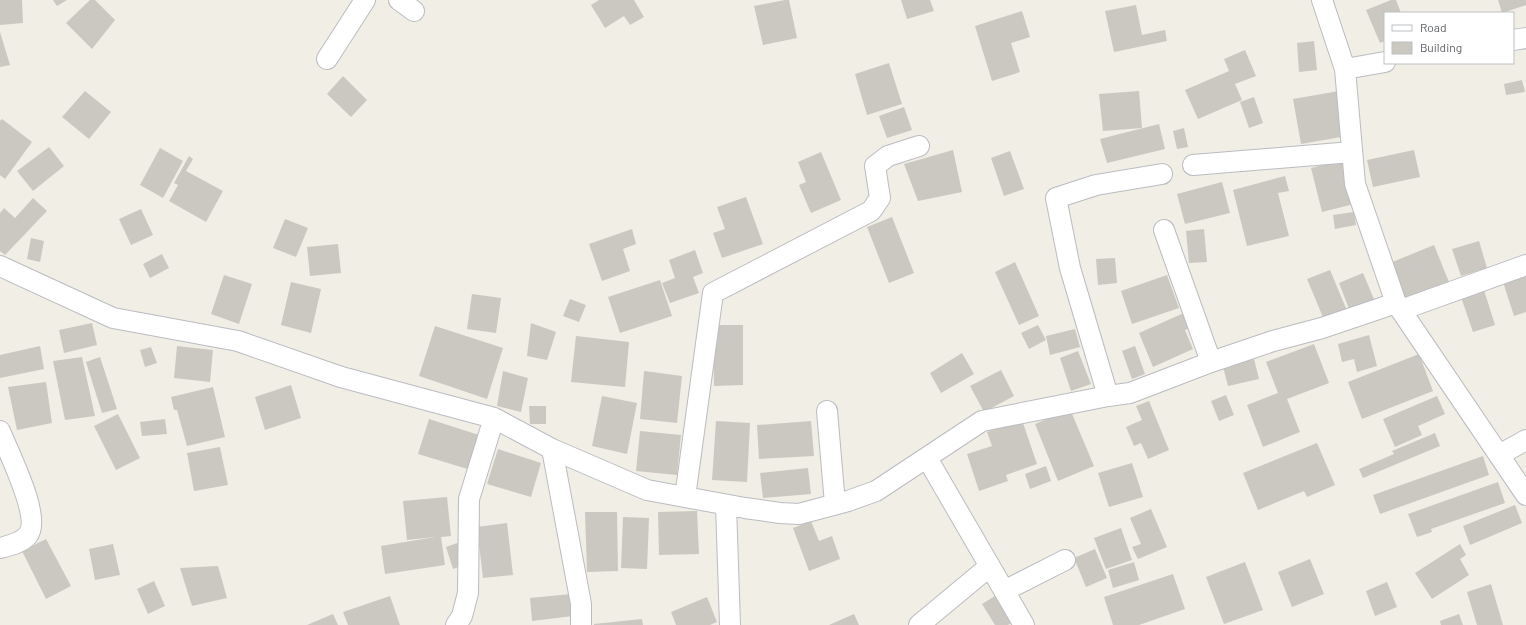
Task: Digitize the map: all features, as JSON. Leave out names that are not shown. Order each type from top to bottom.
[{"type":"street","points":[[327,59],[365,0]]},
{"type":"street","points":[[1322,0],[1345,69],[1355,184],[1398,306],[1526,496]]},
{"type":"street","points":[[1514,40],[1526,38]]},
{"type":"street","points":[[1345,69],[1384,62]]},
{"type":"street","points":[[686,497],[713,293],[872,211],[880,198],[875,166],[888,156],[919,146]]},
{"type":"street","points":[[1193,165],[1352,152]]},
{"type":"street","points":[[1108,396],[1070,268],[1056,198],[1096,185],[1162,174]]},
{"type":"street","points":[[1164,230],[1211,362]]},
{"type":"street","points":[[0,266],[113,318],[238,342],[341,377],[494,418],[552,449],[647,490],[780,514],[799,514],[876,491],[982,421],[1130,393],[1211,362],[1273,341],[1398,306],[1526,265]]},
{"type":"street","points":[[827,411],[835,504]]},
{"type":"street","points":[[456,625],[462,616],[468,593],[469,499],[494,418]]},
{"type":"street","points":[[0,431],[30,507],[31,526],[27,536],[18,542],[0,548]]},
{"type":"street","points":[[1499,454],[1526,440]]},
{"type":"street","points":[[552,449],[581,604],[581,625]]},
{"type":"street","points":[[927,458],[1024,625]]},
{"type":"street","points":[[726,505],[730,625]]},
{"type":"street","points":[[1004,591],[1066,560]]},
{"type":"street","points":[[919,625],[990,566]]},
{"type":"building","points":[[0,0],[22,0],[23,23],[0,25]]},
{"type":"building","points":[[53,0],[67,0],[57,6]]},
{"type":"building","points":[[90,0],[95,0],[115,20],[92,49],[66,23]]},
{"type":"building","points":[[599,0],[634,0],[644,17],[630,25],[624,16],[605,28],[591,5]]},
{"type":"building","points":[[789,0],[797,38],[763,45],[754,6]]},
{"type":"building","points":[[901,0],[930,0],[934,11],[907,19]]},
{"type":"building","points":[[1391,0],[1396,0],[1401,12],[1384,12],[1384,41],[1380,43],[1366,10]]},
{"type":"building","points":[[1498,0],[1526,0],[1526,5],[1502,12]]},
{"type":"building","points":[[1136,5],[1142,35],[1165,30],[1167,41],[1114,52],[1105,11]]},
{"type":"building","points":[[1022,11],[1030,37],[1011,43],[1020,72],[992,81],[975,26]]},
{"type":"building","points":[[0,32],[10,65],[0,67]]},
{"type":"building","points":[[1314,41],[1317,70],[1299,72],[1297,43]]},
{"type":"building","points":[[1245,50],[1256,76],[1235,84],[1242,100],[1198,119],[1185,90],[1229,71],[1224,59]]},
{"type":"building","points":[[889,63],[902,104],[867,115],[855,74]]},
{"type":"building","points":[[343,76],[367,100],[351,117],[327,94]]},
{"type":"building","points":[[1522,80],[1525,92],[1506,95],[1504,84]]},
{"type":"building","points":[[85,91],[111,112],[89,139],[62,117]]},
{"type":"building","points":[[1139,91],[1142,128],[1103,131],[1099,94]]},
{"type":"building","points":[[1339,91],[1347,136],[1301,144],[1293,99]]},
{"type":"building","points":[[1254,97],[1263,123],[1249,128],[1240,102]]},
{"type":"building","points":[[904,107],[912,130],[887,138],[879,116]]},
{"type":"building","points":[[2,119],[32,142],[5,179],[0,175],[0,121]]},
{"type":"building","points":[[1159,124],[1165,149],[1107,163],[1100,139]]},
{"type":"building","points":[[1184,128],[1188,147],[1177,149],[1173,131]]},
{"type":"building","points":[[49,147],[64,166],[33,191],[17,171]]},
{"type":"building","points":[[160,148],[183,161],[163,198],[140,185]]},
{"type":"building","points":[[953,150],[962,192],[918,201],[904,164]]},
{"type":"building","points":[[1414,150],[1420,177],[1373,187],[1367,160]]},
{"type":"building","points":[[1010,151],[1024,189],[1004,196],[991,158]]},
{"type":"building","points":[[821,152],[841,200],[811,213],[799,185],[806,182],[798,162]]},
{"type":"building","points":[[189,156],[193,159],[186,171],[223,191],[206,222],[169,201],[178,185],[174,183]]},
{"type":"building","points":[[1346,159],[1358,203],[1322,212],[1311,168]]},
{"type":"building","points":[[1285,176],[1289,191],[1278,193],[1289,236],[1247,246],[1233,190]]},
{"type":"building","points":[[1222,182],[1230,213],[1185,224],[1177,194]]},
{"type":"building","points":[[746,197],[763,244],[722,258],[713,233],[725,229],[717,207]]},
{"type":"building","points":[[33,198],[47,211],[5,255],[0,251],[0,213],[4,208],[15,218]]},
{"type":"building","points":[[141,209],[153,235],[131,245],[119,219]]},
{"type":"building","points":[[1354,212],[1356,225],[1335,229],[1333,215]]},
{"type":"building","points":[[892,217],[914,273],[889,283],[867,227]]},
{"type":"building","points":[[285,219],[308,228],[296,257],[273,248]]},
{"type":"building","points":[[632,229],[636,244],[623,249],[630,271],[602,281],[589,244]]},
{"type":"building","points":[[1204,229],[1207,262],[1189,263],[1186,231]]},
{"type":"building","points":[[31,238],[44,241],[40,262],[27,259]]},
{"type":"building","points":[[1479,241],[1487,268],[1461,276],[1452,249]]},
{"type":"building","points":[[338,244],[341,273],[310,276],[307,247]]},
{"type":"building","points":[[1434,245],[1451,287],[1407,305],[1390,263]]},
{"type":"building","points":[[695,250],[703,273],[693,277],[699,293],[670,303],[662,283],[675,278],[669,260]]},
{"type":"building","points":[[162,254],[169,268],[150,278],[143,264]]},
{"type":"building","points":[[1115,258],[1117,283],[1098,285],[1096,259]]},
{"type":"building","points":[[1015,262],[1039,316],[1019,325],[995,272]]},
{"type":"building","points":[[1330,270],[1348,313],[1325,322],[1307,279]]},
{"type":"building","points":[[1363,273],[1376,304],[1351,314],[1339,283]]},
{"type":"building","points":[[1526,274],[1526,312],[1514,316],[1503,282]]},
{"type":"building","points":[[224,275],[252,284],[239,324],[211,314]]},
{"type":"building","points":[[1167,275],[1179,308],[1132,324],[1121,291]]},
{"type":"building","points":[[660,280],[672,316],[620,333],[608,297]]},
{"type":"building","points":[[291,282],[321,289],[311,333],[281,325]]},
{"type":"building","points":[[1484,290],[1495,325],[1473,332],[1461,297]]},
{"type":"building","points":[[472,294],[501,298],[496,333],[467,329]]},
{"type":"building","points":[[570,299],[586,305],[579,322],[563,316]]},
{"type":"building","points":[[1186,312],[1192,327],[1185,330],[1193,349],[1153,367],[1139,333]]},
{"type":"building","points":[[92,323],[97,345],[64,353],[59,330]]},
{"type":"building","points":[[531,323],[556,332],[547,360],[527,356]]},
{"type":"building","points":[[713,325],[743,325],[743,385],[714,386]]},
{"type":"building","points":[[1038,325],[1046,340],[1029,349],[1021,333]]},
{"type":"building","points":[[435,326],[503,348],[487,399],[419,376]]},
{"type":"building","points":[[1075,329],[1080,347],[1050,355],[1046,336]]},
{"type":"building","points":[[1369,335],[1377,366],[1357,372],[1354,359],[1342,362],[1338,344]]},
{"type":"building","points":[[576,336],[629,342],[625,387],[571,382]]},
{"type":"building","points":[[1314,344],[1329,383],[1287,399],[1300,432],[1263,447],[1247,405],[1278,393],[1266,362]]},
{"type":"building","points":[[40,346],[44,369],[0,378],[0,355]]},
{"type":"building","points":[[177,346],[213,350],[210,382],[174,378]]},
{"type":"building","points":[[1135,346],[1145,374],[1132,379],[1122,351]]},
{"type":"building","points":[[151,347],[157,363],[145,367],[140,350]]},
{"type":"building","points":[[1078,351],[1091,384],[1071,391],[1060,358]]},
{"type":"building","points":[[962,353],[974,374],[941,393],[930,373]]},
{"type":"building","points":[[1419,354],[1433,391],[1362,419],[1348,382]]},
{"type":"building","points":[[82,357],[95,416],[65,420],[53,361]]},
{"type":"building","points":[[100,357],[117,409],[102,413],[86,362]]},
{"type":"building","points":[[1254,359],[1259,379],[1228,386],[1223,367]]},
{"type":"building","points":[[1001,370],[1014,396],[984,412],[970,386]]},
{"type":"building","points":[[503,371],[528,378],[521,412],[497,406]]},
{"type":"building","points":[[644,371],[682,376],[677,423],[640,419]]},
{"type":"building","points":[[46,382],[52,423],[17,430],[8,387]]},
{"type":"building","points":[[291,385],[301,418],[265,430],[255,397]]},
{"type":"building","points":[[213,387],[225,437],[187,446],[177,410],[174,410],[171,397]]},
{"type":"building","points":[[1226,395],[1234,415],[1219,421],[1211,401]]},
{"type":"building","points":[[602,396],[637,403],[627,454],[592,446]]},
{"type":"building","points":[[1437,396],[1445,414],[1418,426],[1422,435],[1395,447],[1383,419]]},
{"type":"building","points":[[1149,401],[1169,450],[1148,459],[1141,443],[1134,446],[1126,427],[1142,420],[1136,406]]},
{"type":"building","points":[[529,406],[546,406],[546,424],[530,424]]},
{"type":"building","points":[[1070,409],[1094,466],[1058,481],[1035,424]]},
{"type":"building","points":[[118,414],[140,458],[116,470],[94,426]]},
{"type":"building","points":[[165,419],[167,434],[142,436],[140,422]]},
{"type":"building","points":[[429,419],[482,436],[471,470],[418,454]]},
{"type":"building","points":[[1022,420],[1037,464],[1006,475],[1008,481],[979,491],[967,454],[992,446],[987,432]]},
{"type":"building","points":[[716,421],[750,423],[747,482],[712,480]]},
{"type":"building","points":[[811,421],[814,456],[759,459],[757,425]]},
{"type":"building","points":[[640,431],[681,435],[677,475],[636,471]]},
{"type":"building","points":[[1435,433],[1440,446],[1363,478],[1359,469],[1394,454],[1392,451]]},
{"type":"building","points":[[1317,443],[1335,485],[1307,497],[1304,491],[1258,510],[1243,473]]},
{"type":"building","points":[[220,447],[228,485],[194,491],[187,453]]},
{"type":"building","points":[[498,449],[541,463],[531,497],[487,484]]},
{"type":"building","points":[[1483,456],[1489,475],[1380,514],[1373,495]]},
{"type":"building","points":[[1132,463],[1143,497],[1109,507],[1098,473]]},
{"type":"building","points":[[1046,466],[1051,481],[1030,489],[1025,474]]},
{"type":"building","points":[[808,468],[811,494],[763,498],[760,473]]},
{"type":"building","points":[[1498,482],[1505,503],[1431,529],[1432,532],[1417,537],[1408,514]]},
{"type":"building","points":[[447,497],[451,536],[441,537],[445,565],[385,574],[381,546],[435,537],[407,540],[403,501]]},
{"type":"building","points":[[1515,505],[1522,523],[1470,545],[1463,526]]},
{"type":"building","points":[[1151,509],[1167,547],[1138,559],[1132,547],[1141,544],[1130,518]]},
{"type":"building","points":[[697,511],[699,554],[659,555],[658,512]]},
{"type":"building","points":[[585,512],[617,512],[618,571],[587,572]]},
{"type":"building","points":[[623,517],[649,518],[647,569],[621,568]]},
{"type":"building","points":[[811,521],[819,541],[832,536],[840,559],[809,571],[793,528]]},
{"type":"building","points":[[507,523],[513,575],[483,578],[477,527]]},
{"type":"building","points":[[1121,528],[1132,560],[1106,569],[1094,538]]},
{"type":"building","points":[[46,539],[71,586],[46,599],[22,551]]},
{"type":"building","points":[[457,543],[464,565],[453,569],[446,547]]},
{"type":"building","points":[[113,544],[120,575],[95,580],[89,549]]},
{"type":"building","points":[[1460,544],[1466,555],[1460,559],[1469,575],[1432,599],[1415,573]]},
{"type":"building","points":[[1095,549],[1107,578],[1086,587],[1074,558]]},
{"type":"building","points":[[1310,559],[1324,594],[1292,607],[1278,572]]},
{"type":"building","points":[[1134,562],[1139,580],[1113,588],[1108,570]]},
{"type":"building","points":[[1245,562],[1263,610],[1224,624],[1206,577]]},
{"type":"building","points":[[218,566],[227,598],[192,606],[180,568]]},
{"type":"building","points":[[1173,574],[1185,609],[1139,625],[1113,625],[1104,597]]},
{"type":"building","points":[[154,581],[165,606],[148,614],[137,589]]},
{"type":"building","points":[[1387,582],[1397,607],[1375,616],[1366,591]]},
{"type":"building","points":[[1491,584],[1503,625],[1477,625],[1467,592]]},
{"type":"building","points":[[571,594],[573,616],[532,621],[530,598]]},
{"type":"building","points":[[998,594],[1015,620],[1008,625],[995,625],[982,604]]},
{"type":"building","points":[[390,596],[400,625],[348,625],[343,612]]},
{"type":"building","points":[[707,597],[717,622],[710,625],[676,625],[671,612]]},
{"type":"building","points":[[333,614],[338,625],[307,625]]},
{"type":"building","points":[[854,614],[859,625],[829,625]]},
{"type":"building","points":[[1459,614],[1463,625],[1441,625],[1440,621]]},
{"type":"building","points":[[642,619],[643,625],[594,625],[594,624]]}]
